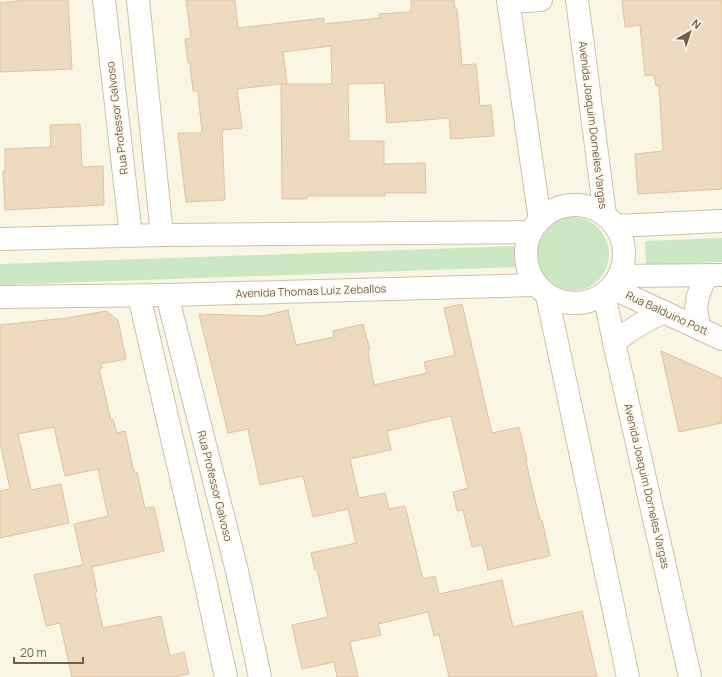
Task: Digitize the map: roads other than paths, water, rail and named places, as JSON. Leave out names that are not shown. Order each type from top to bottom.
[{"type":"street","name":"Rua Professor Galvoso","points":[[104,0],[131,236]]},
{"type":"street","points":[[138,0],[162,235]]},
{"type":"street","points":[[536,226],[509,1],[541,0]]},
{"type":"street","name":"Avenida Joaquim Dorneles Vargas","points":[[577,0],[610,221],[622,239],[624,247],[624,265],[612,286],[614,342],[690,677]]},
{"type":"street","points":[[628,677],[542,290],[532,277],[526,262],[526,247],[536,226],[555,209],[573,205],[591,208],[610,221],[722,221]]},
{"type":"street","points":[[0,239],[536,226]]},
{"type":"street","points":[[699,328],[696,308],[698,296],[714,275]]},
{"type":"street","name":"Avenida Thomas Luiz Zeballos","points":[[0,297],[542,290],[561,302],[577,304],[592,301],[612,286],[714,275]]},
{"type":"street","name":"Rua Balduino Pott","points":[[612,286],[722,339]]},
{"type":"street","name":"Rua Professor Galvoso","points":[[167,295],[237,571],[260,677]]},
{"type":"street","points":[[139,296],[226,677]]},
{"type":"street","points":[[614,342],[632,328],[664,312]]},
{"type":"street","points":[[204,576],[237,571]]}]
